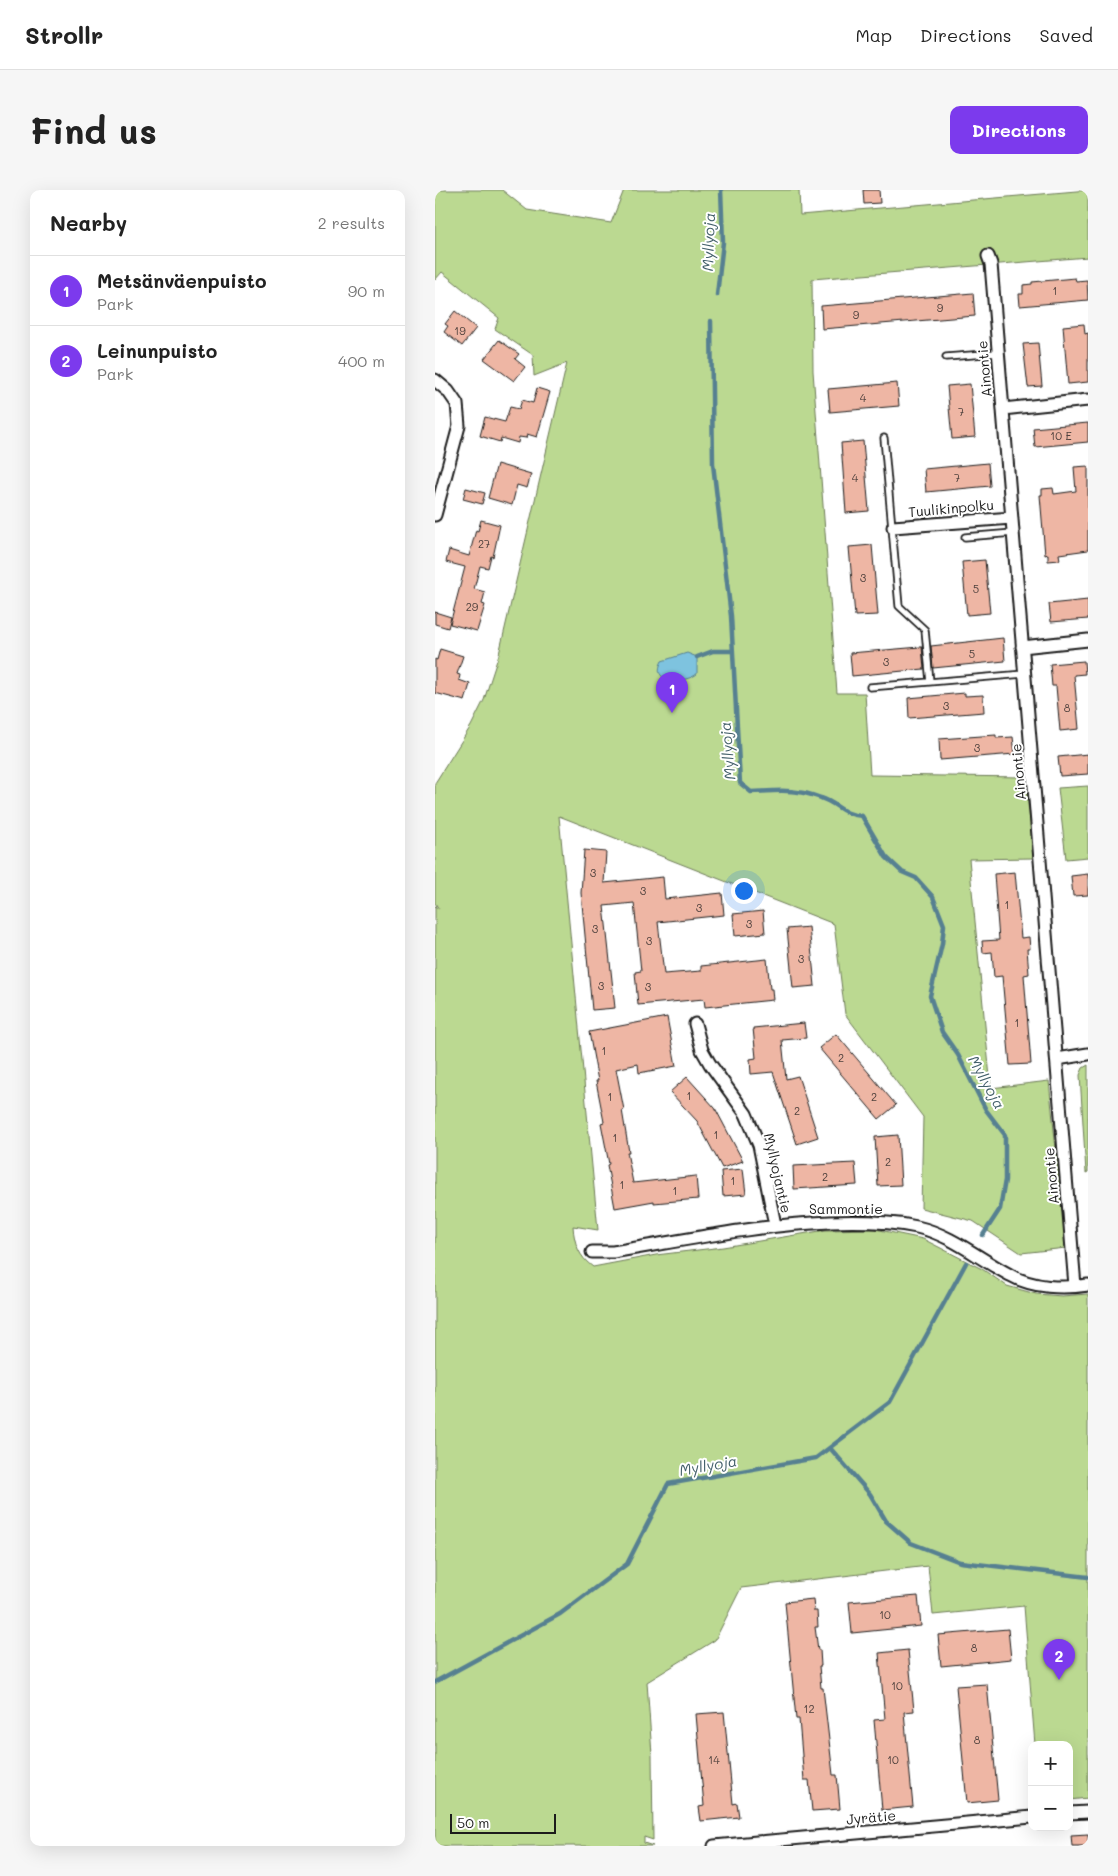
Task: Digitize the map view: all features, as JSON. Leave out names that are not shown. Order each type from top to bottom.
[{"type":"street","name":"Ainontie","points":[[988,256],[991,264],[1075,1286]]},
{"type":"street","points":[[435,380],[448,391],[457,404],[459,426],[435,515]]},
{"type":"street","points":[[1003,409],[1088,400]]},
{"type":"street","name":"Tuulikinpolku","points":[[893,527],[1012,518]]},
{"type":"street","points":[[1022,647],[1088,640]]},
{"type":"street","name":"Myllyojantie","points":[[695,1024],[702,1050],[746,1114],[759,1145],[775,1225]]},
{"type":"street","points":[[1057,1059],[1088,1054]]},
{"type":"street","name":"Sammontie","points":[[592,1252],[613,1252],[775,1225],[875,1222],[917,1227],[940,1235],[959,1244],[1012,1277],[1052,1287],[1088,1285]]},
{"type":"street","points":[[1073,1813],[1088,1812]]},
{"type":"street","name":"Jyrätie","points":[[714,1846],[1028,1817]]},
{"type":"lane","points":[[946,357],[998,353]]},
{"type":"lane","points":[[884,438],[899,606],[925,630],[930,682]]},
{"type":"lane","points":[[965,537],[1013,532]]},
{"type":"lane","points":[[870,687],[1025,674]]},
{"type":"green space","points":[[435,190],[502,190],[527,210],[611,223],[624,190],[799,190],[800,215],[1088,190],[1088,257],[812,279],[813,371],[837,693],[865,693],[870,775],[1025,777],[1034,858],[969,859],[991,1088],[1049,1081],[1066,1248],[1021,1253],[973,1221],[921,1208],[923,1117],[845,1014],[834,924],[559,816],[598,1230],[573,1226],[578,1249],[588,1263],[593,1267],[656,1255],[723,1247],[826,1230],[875,1229],[923,1239],[982,1269],[1007,1286],[1036,1294],[1062,1296],[1088,1294],[1088,1798],[1073,1800],[1073,1741],[1035,1741],[1024,1606],[933,1615],[928,1566],[741,1588],[715,1640],[647,1682],[652,1755],[653,1840],[644,1837],[644,1843],[653,1846],[435,1846],[435,906],[439,909],[435,903],[435,783],[471,726],[484,700],[499,654],[567,363],[534,376],[533,355],[495,329],[499,318],[442,272],[435,280]]},
{"type":"green space","points":[[1088,786],[1088,857],[1066,859],[1058,788]]},
{"type":"green space","points":[[1088,1065],[1088,1172],[1086,1173],[1080,1075],[1083,1068]]},
{"type":"water","points":[[687,653],[697,657],[697,674],[685,679],[670,680],[660,674],[659,669],[662,661]]},
{"type":"building","points":[[863,190],[879,190],[880,203],[864,204]]},
{"type":"building","points":[[1075,278],[1076,281],[1087,280],[1088,300],[1020,306],[1019,294],[1023,294],[1023,285],[1032,284],[1032,282]]},
{"type":"building","points":[[973,293],[975,316],[822,329],[821,306]]},
{"type":"building","points":[[455,311],[476,328],[462,346],[444,332],[448,326],[445,324]]},
{"type":"building","points":[[1084,324],[1085,334],[1088,333],[1088,382],[1068,384],[1063,326]]},
{"type":"building","points":[[499,340],[519,354],[515,359],[525,367],[514,381],[484,359]]},
{"type":"building","points":[[1038,343],[1042,386],[1028,387],[1023,344]]},
{"type":"building","points":[[897,383],[899,406],[830,412],[828,389]]},
{"type":"building","points":[[970,384],[975,437],[952,439],[947,386]]},
{"type":"building","points":[[537,388],[550,392],[537,437],[527,434],[526,438],[519,437],[518,443],[501,438],[500,442],[480,436],[485,417],[505,422],[510,407],[519,409],[522,400],[533,403]]},
{"type":"building","points":[[1088,423],[1088,442],[1035,447],[1033,428]]},
{"type":"building","points":[[863,441],[869,511],[846,513],[841,443]]},
{"type":"building","points":[[988,463],[990,486],[926,492],[924,469]]},
{"type":"building","points":[[497,464],[531,474],[527,488],[517,485],[512,505],[488,498]]},
{"type":"building","points":[[1088,466],[1088,550],[1059,554],[1060,560],[1048,561],[1048,554],[1045,555],[1040,495],[1042,495],[1042,489],[1053,488],[1054,494],[1076,491],[1074,467]]},
{"type":"building","points":[[466,488],[485,493],[482,504],[463,499]]},
{"type":"building","points":[[481,520],[500,525],[493,557],[491,556],[488,568],[480,566],[474,589],[485,592],[482,604],[485,605],[477,631],[450,624],[465,567],[446,562],[449,550],[469,556],[476,530],[478,531]]},
{"type":"building","points":[[872,545],[878,615],[855,616],[849,547]]},
{"type":"building","points":[[985,560],[990,613],[967,615],[962,562]]},
{"type":"building","points":[[1088,600],[1088,619],[1051,622],[1049,604]]},
{"type":"building","points":[[435,612],[451,617],[448,628],[435,624]]},
{"type":"building","points":[[1003,638],[1005,661],[933,668],[931,646]]},
{"type":"building","points":[[922,647],[924,669],[852,676],[850,653]]},
{"type":"building","points":[[440,649],[463,656],[457,674],[460,675],[459,680],[470,684],[465,701],[435,693],[435,659],[437,660]]},
{"type":"building","points":[[1084,661],[1085,674],[1074,675],[1079,729],[1060,731],[1056,686],[1052,686],[1050,664]]},
{"type":"building","points":[[965,693],[965,696],[983,695],[984,712],[909,718],[908,698]]},
{"type":"building","points":[[996,735],[996,738],[1013,737],[1015,754],[940,760],[939,739]]},
{"type":"building","points":[[1088,754],[1088,774],[1060,776],[1058,757]]},
{"type":"building","points":[[584,850],[606,852],[604,883],[663,877],[665,899],[722,893],[724,915],[658,922],[664,974],[701,971],[701,966],[767,959],[773,1000],[705,1007],[704,999],[638,1005],[635,972],[641,971],[634,903],[604,906],[615,1008],[592,1010],[581,893]]},
{"type":"building","points":[[1015,872],[1021,938],[1029,937],[1030,949],[1027,949],[1029,974],[1024,975],[1031,1064],[1010,1065],[1002,976],[994,977],[992,952],[983,953],[982,941],[999,940],[994,874]]},
{"type":"building","points":[[1088,874],[1088,895],[1073,896],[1071,876]]},
{"type":"building","points":[[763,911],[765,933],[735,936],[733,914]]},
{"type":"building","points":[[809,927],[815,986],[793,988],[787,929]]},
{"type":"building","points":[[667,1017],[676,1066],[639,1073],[638,1064],[616,1069],[624,1110],[622,1110],[629,1152],[627,1152],[633,1183],[696,1176],[698,1199],[654,1203],[654,1201],[615,1208],[601,1123],[604,1122],[596,1081],[598,1081],[589,1032]]},
{"type":"building","points":[[804,1023],[806,1038],[782,1040],[786,1079],[798,1076],[818,1137],[797,1144],[773,1072],[751,1074],[750,1059],[756,1058],[753,1028]]},
{"type":"building","points":[[836,1034],[896,1105],[879,1119],[819,1048]]},
{"type":"building","points":[[687,1077],[715,1108],[743,1161],[722,1168],[697,1121],[670,1092]]},
{"type":"building","points":[[898,1135],[901,1185],[878,1186],[875,1137]]},
{"type":"building","points":[[855,1163],[857,1185],[794,1189],[793,1166]]},
{"type":"building","points":[[743,1169],[746,1194],[723,1196],[721,1171]]},
{"type":"building","points":[[918,1596],[921,1626],[852,1633],[849,1602]]},
{"type":"building","points":[[813,1599],[814,1611],[817,1611],[818,1627],[815,1627],[818,1650],[820,1650],[821,1688],[823,1688],[833,1775],[837,1775],[840,1809],[812,1811],[809,1780],[804,1780],[799,1719],[796,1719],[785,1602]]},
{"type":"building","points":[[1008,1629],[1011,1659],[941,1666],[938,1635]]},
{"type":"building","points":[[908,1650],[914,1711],[904,1712],[913,1807],[882,1810],[874,1720],[885,1719],[879,1653]]},
{"type":"building","points":[[987,1684],[998,1800],[967,1803],[956,1686]]},
{"type":"building","points":[[724,1712],[733,1804],[737,1803],[739,1817],[701,1821],[699,1807],[704,1806],[696,1714]]},
{"type":"building","points":[[1088,1834],[1088,1846],[1072,1846],[1071,1835]]},
{"type":"waterway","name":"Myllyoja","points":[[717,295],[723,242],[721,190]]},
{"type":"waterway","name":"Myllyoja","points":[[711,321],[713,464],[731,616],[740,783],[751,792],[786,791],[812,795],[827,800],[844,811],[862,816],[886,857],[902,872],[916,878],[933,897],[944,925],[942,944],[930,996],[942,1032],[958,1055],[986,1110],[1005,1135],[1005,1180],[1000,1209],[983,1235]]},
{"type":"waterway","points":[[697,657],[713,651],[733,651]]},
{"type":"waterway","name":"Myllyoja","points":[[435,1682],[560,1614],[627,1564],[668,1484],[816,1458],[890,1402],[966,1263]]},
{"type":"waterway","points":[[830,1448],[870,1494],[886,1521],[911,1543],[960,1562],[1088,1577]]},
{"type":"place","name":"Metsänväenpuisto","points":[[672,713]]},
{"type":"place","name":"Leinunpuisto","points":[[1059,1680]]}]
